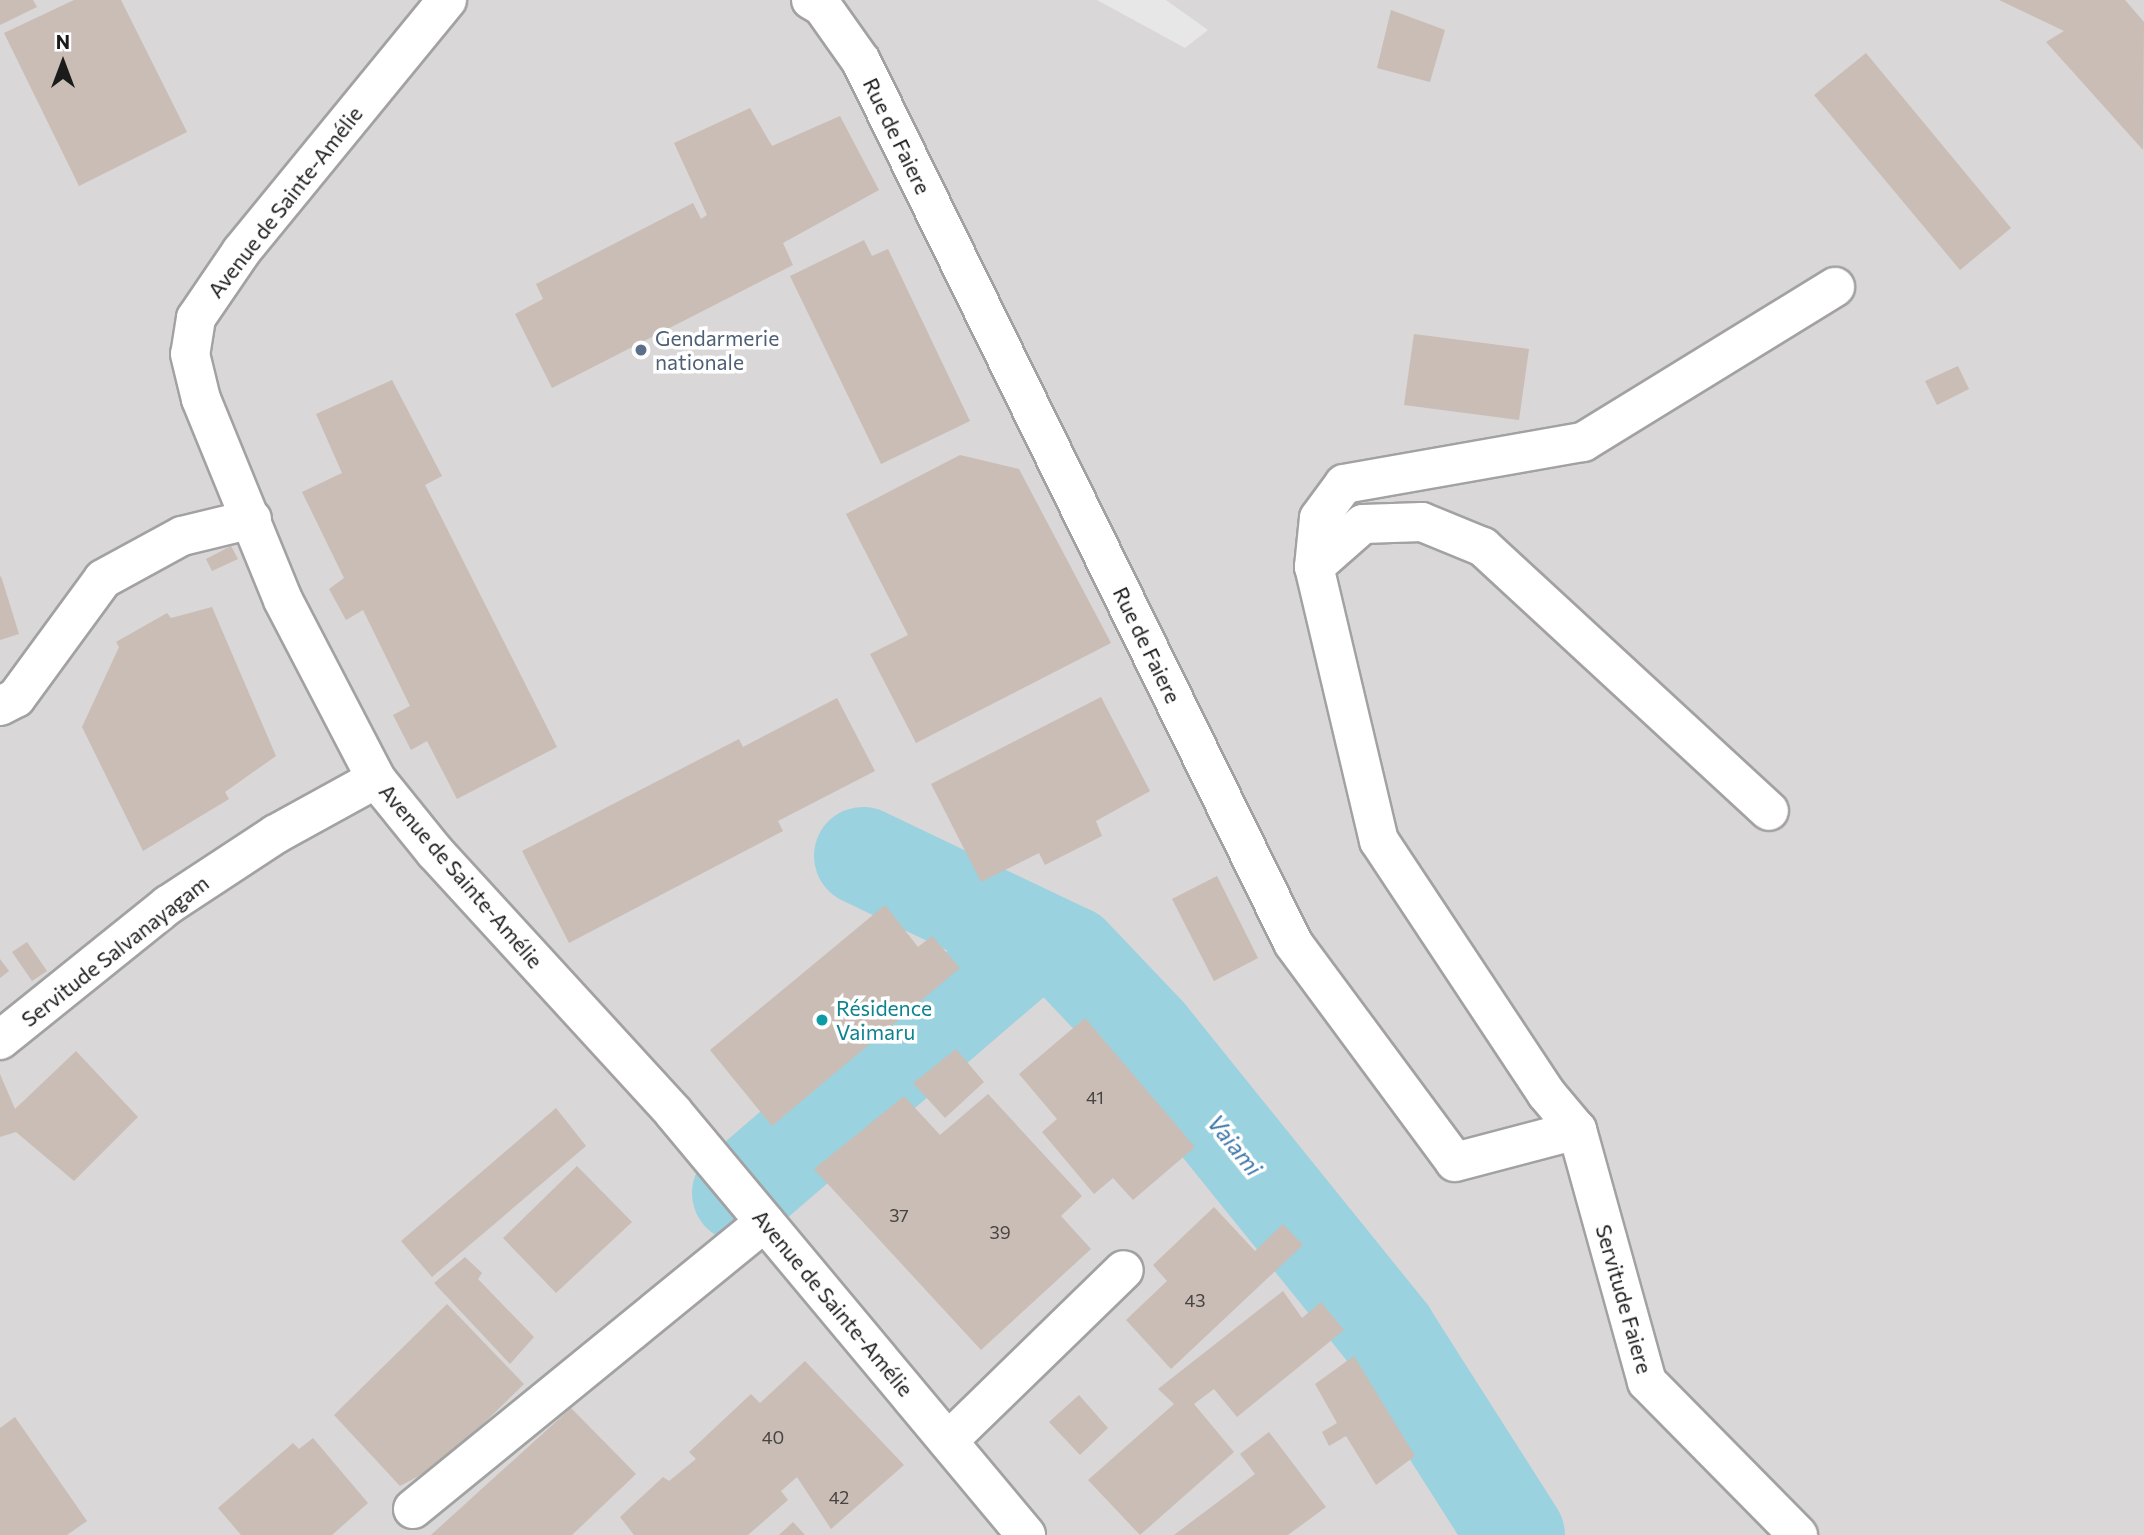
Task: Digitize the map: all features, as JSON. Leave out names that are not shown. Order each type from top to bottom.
[{"type":"street","name":"Avenue de Sainte-Amélie","points":[[447,0],[241,252],[196,317],[190,354],[201,399],[283,600],[376,779],[435,852],[673,1112],[1026,1535]]},
{"type":"street","name":"Rue de Faiere","points":[[811,0],[822,6],[861,61],[1293,943],[1455,1162],[1577,1130]]},
{"type":"street","points":[[1577,1130],[1546,1093],[1379,841],[1314,567],[1319,518],[1344,484],[1583,442],[1835,288]]},
{"type":"street","points":[[0,706],[16,698],[103,579],[182,536],[251,519]]},
{"type":"street","points":[[1314,567],[1363,524],[1422,522],[1483,547],[1769,811]]},
{"type":"street","name":"Servitude Salvanayagam","points":[[0,1040],[168,905],[276,834],[376,779]]},
{"type":"street","name":"Servitude Faiere","points":[[1577,1130],[1647,1382],[1798,1535]]},
{"type":"street","points":[[413,1509],[765,1222]]},
{"type":"street","points":[[948,1441],[1124,1270]]},
{"type":"shaded area","points":[[0,0],[2144,0],[2144,1535],[0,1535]]},
{"type":"shaded area","points":[[1097,0],[1166,0],[1208,30],[1185,48]]},
{"type":"building","points":[[0,0],[33,0],[37,7],[0,25]]},
{"type":"building","points":[[74,0],[121,0],[187,132],[79,186],[4,33]]},
{"type":"building","points":[[1999,0],[2125,0],[2144,22],[2143,150],[2046,42],[2064,31]]},
{"type":"building","points":[[1391,10],[1445,30],[1430,82],[1377,68]]},
{"type":"building","points":[[1866,53],[2011,228],[1960,270],[1814,95]]},
{"type":"building","points":[[750,108],[772,146],[840,116],[879,190],[783,243],[793,265],[552,388],[515,314],[543,299],[536,284],[693,203],[701,219],[707,215],[674,143]]},
{"type":"building","points":[[864,240],[872,256],[888,249],[970,421],[881,464],[790,276]]},
{"type":"building","points":[[1414,334],[1529,349],[1519,420],[1404,405]]},
{"type":"building","points":[[1958,366],[1969,389],[1937,405],[1925,381]]},
{"type":"building","points":[[392,380],[442,476],[425,485],[557,747],[457,799],[427,741],[411,750],[393,715],[410,706],[363,610],[346,620],[329,589],[344,578],[302,492],[342,473],[316,414]]},
{"type":"building","points":[[960,455],[1019,469],[1111,643],[916,743],[870,654],[908,635],[846,514]]},
{"type":"building","points":[[231,546],[238,559],[212,571],[206,559]]},
{"type":"building","points":[[0,577],[19,634],[0,640]]},
{"type":"building","points":[[212,607],[276,756],[225,792],[229,799],[143,851],[82,727],[119,647],[116,642],[167,613],[171,618]]},
{"type":"building","points":[[1101,697],[1150,791],[1096,821],[1102,836],[1045,865],[1039,853],[981,882],[931,784]]},
{"type":"building","points":[[837,698],[875,771],[778,821],[783,831],[569,943],[522,851],[739,739],[743,747]]},
{"type":"building","points":[[1217,876],[1258,958],[1214,981],[1172,899]]},
{"type":"building","name":"Résidence Vaimaru","points":[[885,905],[918,947],[932,936],[960,968],[772,1126],[710,1050]]},
{"type":"building","points":[[27,942],[47,971],[32,981],[12,952]]},
{"type":"building","points":[[0,959],[9,971],[0,978]]},
{"type":"building","points":[[1085,1018],[1195,1147],[1133,1200],[1113,1178],[1094,1194],[1042,1132],[1057,1119],[1019,1074]]},
{"type":"building","points":[[956,1049],[984,1082],[945,1118],[913,1083]]},
{"type":"building","points":[[76,1051],[138,1117],[74,1181],[16,1132],[0,1137],[0,1074],[15,1109]]},
{"type":"building","points":[[988,1094],[1082,1196],[1061,1216],[1091,1249],[981,1350],[814,1169],[904,1096],[940,1135]]},
{"type":"building","points":[[556,1108],[586,1146],[432,1277],[401,1241]]},
{"type":"building","points":[[577,1166],[632,1222],[556,1293],[503,1238]]},
{"type":"building","points":[[1214,1207],[1255,1251],[1283,1224],[1303,1245],[1171,1369],[1126,1320],[1167,1281],[1153,1265]]},
{"type":"building","points":[[465,1257],[482,1273],[478,1279],[534,1337],[510,1364],[434,1283]]},
{"type":"building","points":[[1283,1291],[1302,1318],[1321,1302],[1344,1330],[1237,1417],[1214,1389],[1194,1404],[1234,1452],[1140,1535],[1088,1480],[1174,1404],[1158,1389]]},
{"type":"building","points":[[447,1304],[524,1384],[443,1463],[400,1486],[334,1415]]},
{"type":"building","points":[[1354,1356],[1415,1456],[1376,1485],[1346,1436],[1329,1446],[1322,1432],[1337,1423],[1315,1384]]},
{"type":"building","points":[[805,1361],[904,1465],[831,1529],[797,1477],[781,1491],[788,1500],[748,1535],[634,1535],[620,1517],[663,1477],[669,1481],[696,1459],[689,1452],[751,1394],[760,1403]]},
{"type":"building","points":[[1079,1395],[1108,1428],[1080,1455],[1049,1422]]},
{"type":"building","points":[[571,1408],[636,1474],[572,1535],[431,1535]]},
{"type":"building","points":[[15,1417],[87,1521],[67,1535],[0,1535],[0,1428]]},
{"type":"building","points":[[1269,1432],[1326,1507],[1288,1535],[1174,1535],[1255,1474],[1240,1454]]},
{"type":"building","points":[[313,1438],[368,1503],[332,1535],[241,1535],[218,1508],[293,1443],[299,1449]]},
{"type":"building","points":[[793,1522],[805,1535],[779,1535]]},
{"type":"waterway","name":"Vaiami","points":[[863,856],[1071,955],[1147,1035],[1388,1334],[1516,1535]]},
{"type":"waterway","points":[[741,1193],[1034,941]]},
{"type":"place","name":"Gendarmerie nationale","points":[[641,350]]},
{"type":"place","name":"Résidence Vaimaru","points":[[822,1020]]}]
